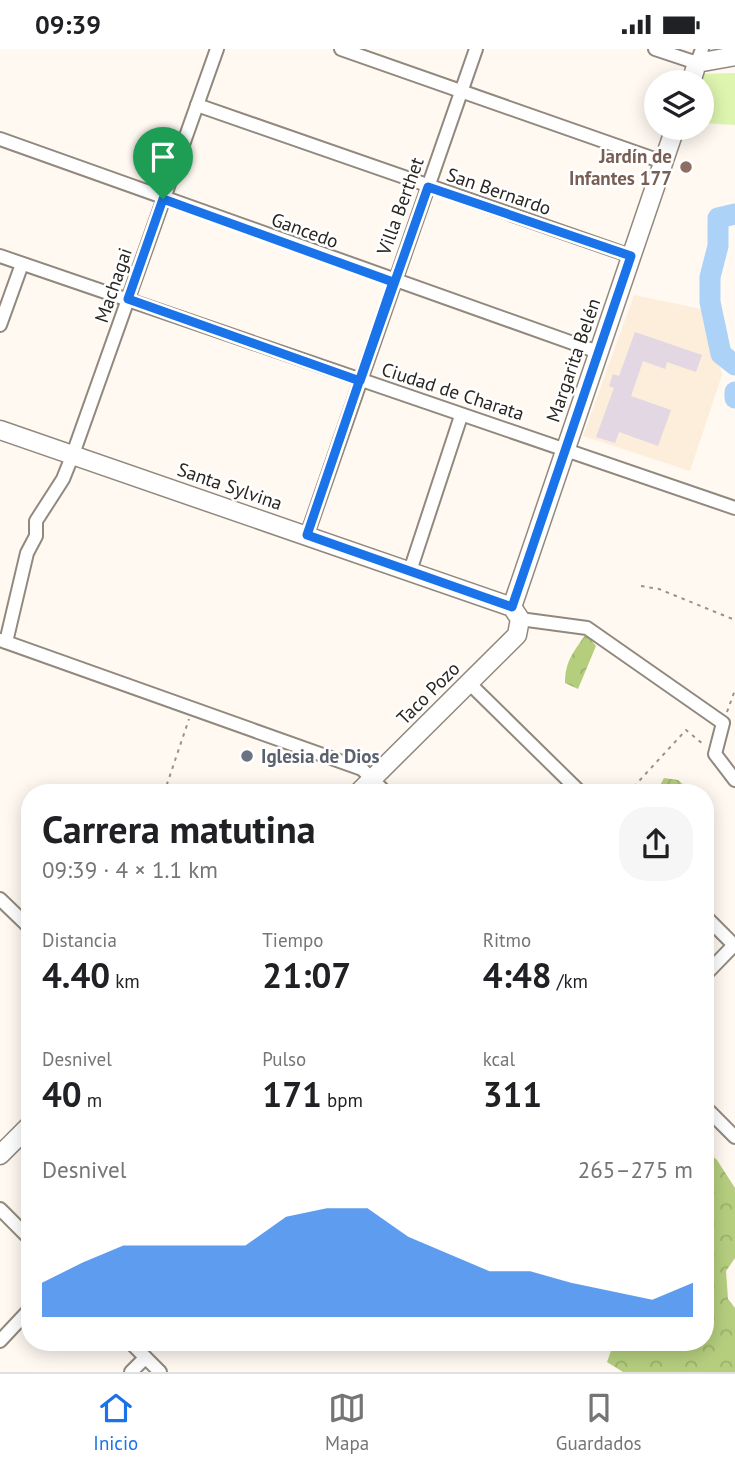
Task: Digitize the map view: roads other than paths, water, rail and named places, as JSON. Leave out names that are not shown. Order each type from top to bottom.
[{"type":"street","name":"Machagai","points":[[3,641],[27,553],[36,536],[36,521],[63,479],[73,454],[216,49]]},
{"type":"street","points":[[341,49],[663,162]]},
{"type":"street","name":"Villa Berthet","points":[[307,535],[476,49]]},
{"type":"street","points":[[655,49],[700,56],[735,56]]},
{"type":"street","name":"San Bernardo","points":[[197,105],[631,256]]},
{"type":"street","name":"Gancedo","points":[[0,139],[393,282],[598,352]]},
{"type":"street","name":"Margarita Belén","points":[[516,613],[565,448],[671,140]]},
{"type":"street","name":"Ciudad de Charata","points":[[0,256],[735,508]]},
{"type":"street","points":[[0,325],[22,264]]},
{"type":"street","points":[[410,571],[461,416]]},
{"type":"street","name":"Santa Sylvina","points":[[0,430],[410,571],[516,613]]},
{"type":"street","points":[[516,613],[587,628],[723,723],[715,754],[735,780]]},
{"type":"street","name":"Taco Pozo","points":[[367,784],[517,635],[516,613]]},
{"type":"street","points":[[3,641],[362,769],[377,784]]},
{"type":"street","points":[[468,682],[572,784]]},
{"type":"street","points":[[0,899],[21,919]]},
{"type":"street","points":[[714,925],[735,945],[714,966]]},
{"type":"street","points":[[714,1116],[735,1137]]},
{"type":"street","points":[[0,1155],[21,1134]]},
{"type":"street","points":[[0,1209],[21,1230]]},
{"type":"street","points":[[0,1341],[21,1319]]},
{"type":"street","points":[[138,1351],[160,1372]]},
{"type":"street","points":[[131,1372],[145,1358]]},
{"type":"waterway","points":[[735,214],[718,218],[718,246],[710,277],[710,302],[721,354],[735,365]]},
{"type":"waterway","points":[[735,392],[735,398]]},
{"type":"place","name":"Jardín de Infantes 177","points":[[686,167]]},
{"type":"place","name":"Iglesia de Dios","points":[[247,756]]}]
